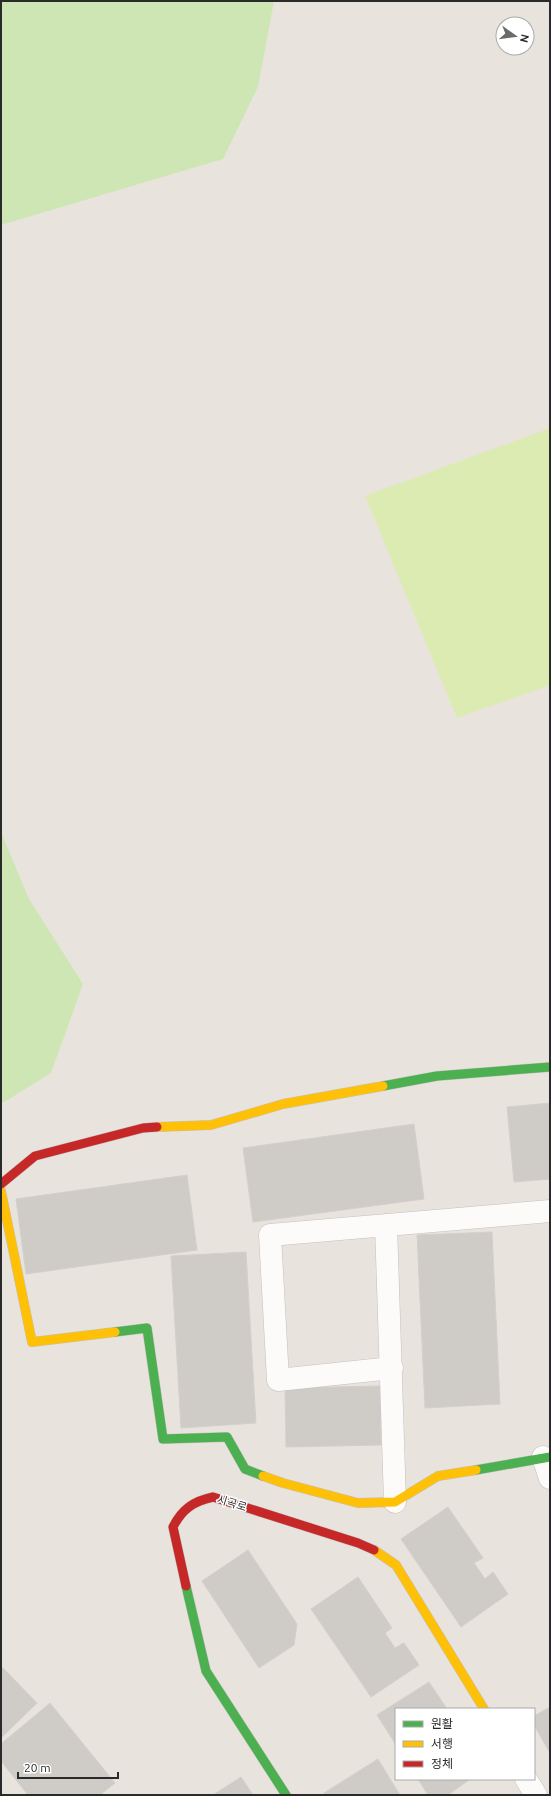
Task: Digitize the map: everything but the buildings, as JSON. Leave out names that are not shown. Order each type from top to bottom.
[{"type":"street","points":[[1,1184],[35,1156],[143,1128],[211,1125],[283,1104],[437,1076],[550,1068]]},
{"type":"street","points":[[1,1191],[32,1342],[147,1328],[163,1439],[227,1437],[245,1469],[283,1483],[358,1503],[395,1502],[438,1476],[547,1457],[550,1478]]},
{"type":"street","points":[[392,1368],[278,1380],[270,1235],[550,1211]]},
{"type":"street","points":[[386,1225],[392,1368],[395,1502]]},
{"type":"street","name":"시곡로","points":[[286,1795],[206,1671],[174,1527],[179,1514],[200,1499],[213,1496],[358,1543],[377,1551],[396,1565],[483,1708]]},
{"type":"street","points":[[527,1780],[536,1795]]},
{"type":"green space","points":[[1,1],[274,1],[258,87],[223,159],[1,225]]},
{"type":"green space","points":[[550,428],[550,685],[457,718],[365,496]]},
{"type":"green space","points":[[1,832],[29,899],[83,984],[51,1073],[1,1104]]},
{"type":"traffic: fast","points":[[383,1086],[437,1076],[550,1067]]},
{"type":"traffic: fast","points":[[115,1332],[147,1328],[163,1439],[227,1437],[245,1469],[263,1476]]},
{"type":"traffic: fast","points":[[476,1470],[550,1457]]},
{"type":"traffic: fast","points":[[186,1586],[206,1671],[286,1795]]},
{"type":"traffic: slow","points":[[157,1127],[211,1125],[283,1104],[383,1086]]},
{"type":"traffic: slow","points":[[1,1191],[32,1342],[115,1332]]},
{"type":"traffic: slow","points":[[263,1476],[283,1483],[358,1503],[395,1502],[438,1476],[476,1470]]},
{"type":"traffic: slow","points":[[374,1550],[396,1565],[483,1708]]},
{"type":"traffic: jam","points":[[1,1184],[35,1156],[143,1128],[157,1127]]},
{"type":"traffic: jam","points":[[186,1586],[173,1527],[180,1515],[189,1507],[200,1501],[213,1497],[358,1543],[374,1550]]}]
